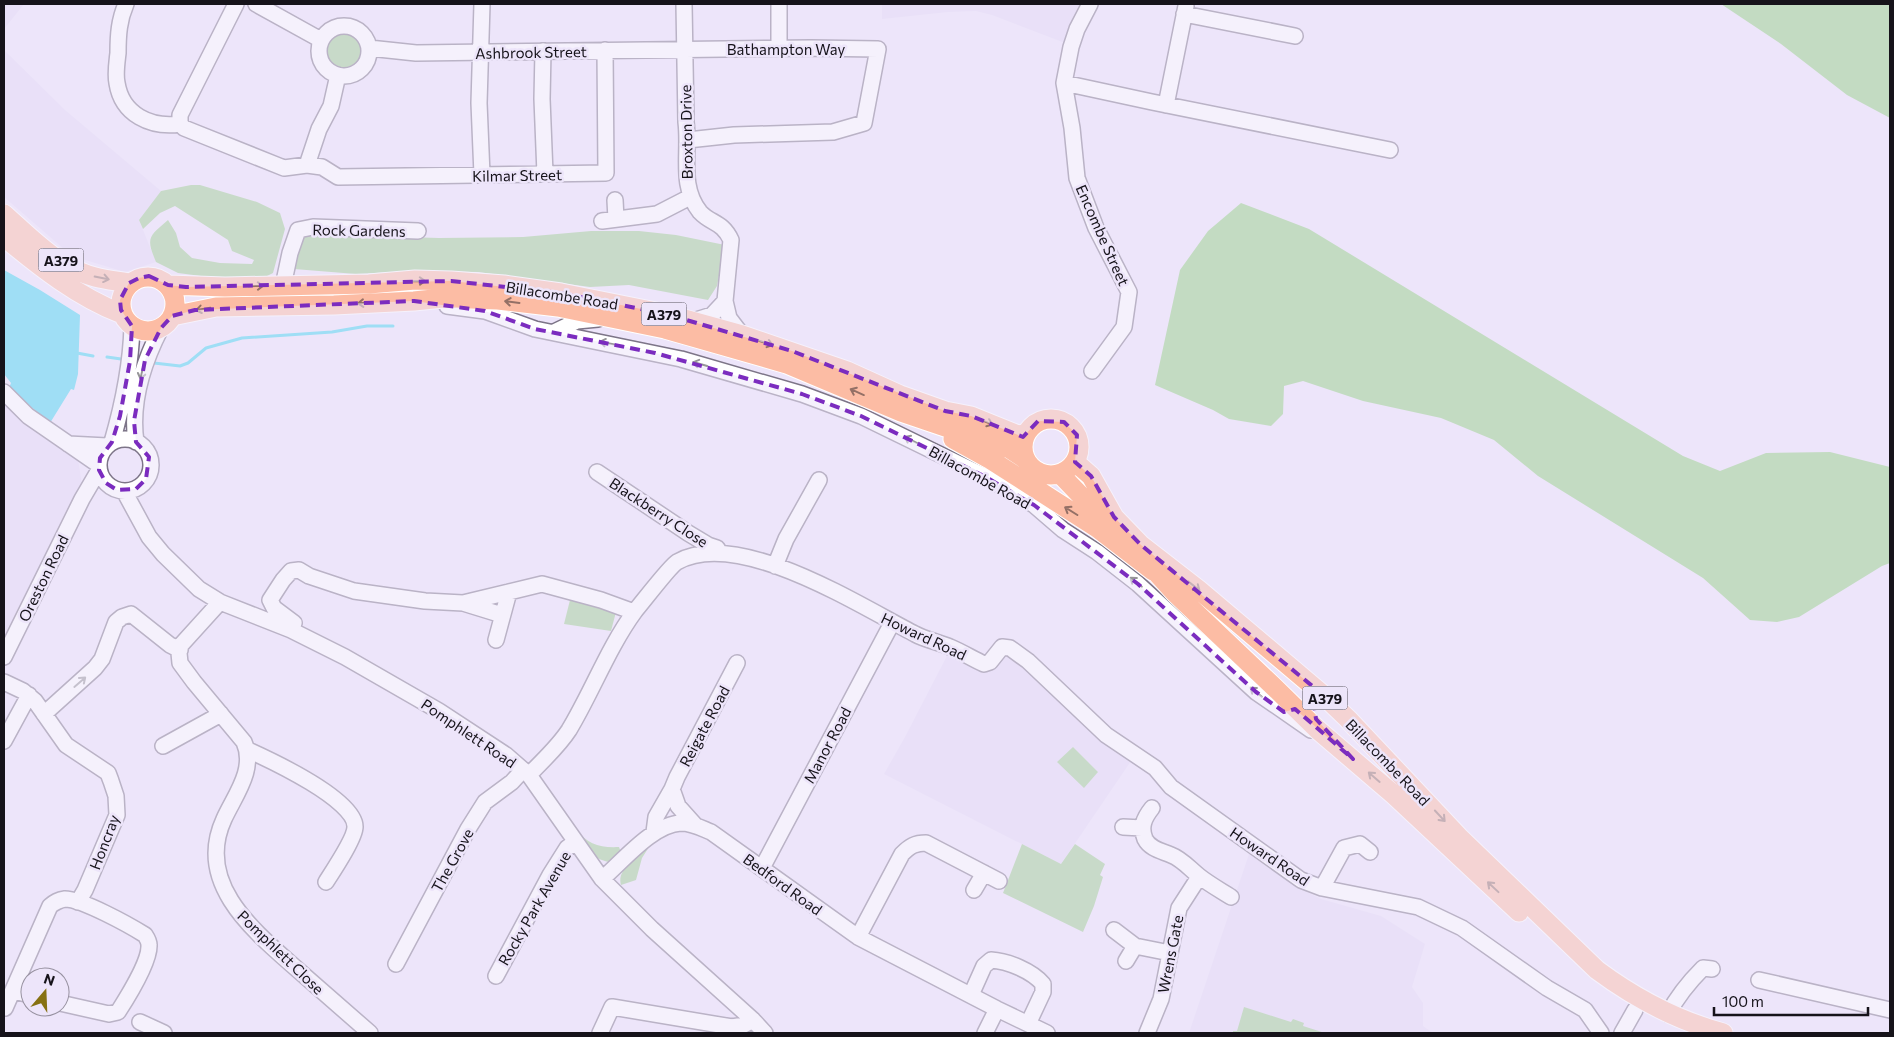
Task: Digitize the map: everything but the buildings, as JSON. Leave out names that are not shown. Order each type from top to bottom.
[{"type":"main road","name":"A379","points":[[4,214],[41,247],[68,265],[94,277],[130,283],[139,278],[149,276],[160,279],[168,285]]},
{"type":"main road","name":"A379","points":[[4,237],[34,262],[141,330],[151,331],[167,322]]},
{"type":"main road","name":"Billacombe Road","points":[[168,285],[207,287],[283,286],[369,284],[415,280],[451,281],[504,285],[624,304],[742,335],[847,371],[900,395],[945,411],[971,416],[1018,435],[1025,434]]},
{"type":"main road","points":[[127,320],[120,300],[123,291],[130,283]]},
{"type":"main road","points":[[167,322],[175,305],[174,295],[168,285]]},
{"type":"main road","name":"Billacombe Road","points":[[167,322],[216,307],[334,305],[443,298],[498,300],[558,307],[612,317],[698,338],[787,364],[901,412],[1010,449],[1025,458],[1033,469],[1041,474],[1060,474],[1175,593],[1274,686],[1289,710],[1346,754],[1416,815],[1586,976],[1636,1010],[1683,1033]]},
{"type":"main road","name":"Billacombe Road","points":[[901,412],[991,460],[1097,528],[1166,582]]},
{"type":"main road","points":[[1025,458],[1022,443],[1030,427],[1046,418],[1064,422],[1077,435],[1079,444],[1075,462],[1060,474]]},
{"type":"main road","name":"Billacombe Road","points":[[1075,462],[1091,476],[1114,517],[1142,545],[1199,590],[1322,694],[1389,762],[1459,838],[1597,970],[1619,986],[1668,1014],[1723,1033]]},
{"type":"main road","name":"A379","points":[[1264,646],[1306,691],[1303,702],[1289,710]]},
{"type":"main road","name":"A379","points":[[1322,694],[1314,705],[1316,719],[1346,754]]},
{"type":"street","points":[[126,4],[119,20],[117,60],[117,83],[122,100],[131,112],[143,120],[170,126],[180,124],[180,115],[236,4]]},
{"type":"street","points":[[256,4],[321,40]]},
{"type":"street","points":[[482,4],[479,103],[482,175]]},
{"type":"street","name":"Broxton Drive","points":[[684,4],[689,49],[686,122],[688,140],[686,158],[687,186],[690,197],[702,214],[717,222],[728,232],[731,240],[725,301],[729,318],[742,335]]},
{"type":"street","points":[[779,4],[779,48]]},
{"type":"street","name":"Encombe Street","points":[[1090,4],[1070,47],[1064,83],[1072,128],[1077,178],[1096,228],[1129,292],[1124,327],[1092,371]]},
{"type":"street","points":[[1162,104],[1185,9],[1295,36]]},
{"type":"street","points":[[348,26],[362,34],[369,48],[368,56],[362,68],[349,76],[338,75],[329,71],[320,60],[321,40],[332,28],[348,26]]},
{"type":"street","name":"Ashbrook Street","points":[[369,48],[409,53],[689,49]]},
{"type":"street","name":"Bathampton Way","points":[[688,140],[734,135],[834,132],[864,123],[878,49],[689,49]]},
{"type":"street","name":"Kilmar Street","points":[[180,124],[184,128],[284,168],[307,165],[322,168],[338,178],[606,173],[605,50]]},
{"type":"street","points":[[543,52],[542,99],[545,174]]},
{"type":"street","points":[[307,165],[320,128],[331,106],[338,75]]},
{"type":"street","points":[[1064,83],[1390,150]]},
{"type":"street","points":[[615,200],[609,220],[657,214],[690,197]]},
{"type":"street","name":"Rock Gardens","points":[[283,286],[290,253],[298,230],[312,227],[418,231]]},
{"type":"street","name":"Billacombe Road","points":[[414,301],[485,311],[535,329],[681,359],[802,394],[861,416],[984,476],[1034,505],[1063,530],[1097,552],[1138,584],[1256,692],[1289,710]]},
{"type":"street","points":[[693,321],[712,315],[725,301]]},
{"type":"street","name":"Billacombe Road","points":[[554,332],[577,321],[612,317]]},
{"type":"street","points":[[117,489],[102,477],[99,468],[100,458],[109,444],[120,416],[130,362],[127,320]]},
{"type":"street","points":[[136,442],[134,421],[145,360],[167,322]]},
{"type":"street","points":[[4,392],[28,416],[99,468]]},
{"type":"street","points":[[68,444],[109,444],[128,440],[136,442],[146,451],[150,464],[146,479],[141,485],[130,490],[117,489],[94,492],[82,499]]},
{"type":"street","name":"Oreston Road","points":[[4,656],[99,468]]},
{"type":"street","name":"Blackberry Close","points":[[597,472],[688,533],[717,548],[720,553]]},
{"type":"street","points":[[775,566],[786,539],[819,480]]},
{"type":"street","name":"Pomphlett Road","points":[[141,485],[142,522]]},
{"type":"street","name":"Pomphlett Road","points":[[117,489],[142,522],[148,537],[199,589],[220,602],[291,630],[345,657],[439,711],[506,755],[526,773],[602,879],[652,929],[765,1033]]},
{"type":"street","name":"Howard Road","points":[[526,773],[568,731],[634,612],[676,563],[696,556],[720,553],[755,560],[804,577],[845,596],[924,639],[949,646],[984,664],[990,662],[1002,647],[1010,648],[1028,661],[1106,735],[1155,768],[1171,787],[1301,880],[1322,888],[1418,907],[1462,928],[1547,988],[1585,1010],[1601,1033]]},
{"type":"street","points":[[291,630],[294,623],[274,608],[270,600],[291,571],[299,570],[309,576],[354,591],[425,601],[463,603],[502,616]]},
{"type":"street","points":[[463,603],[542,584],[601,600],[634,612]]},
{"type":"street","points":[[496,640],[509,592]]},
{"type":"street","points":[[220,602],[186,637],[180,650],[180,663],[244,742],[248,750],[290,769],[320,788],[353,817],[355,828],[340,870],[326,882]]},
{"type":"street","points":[[44,714],[95,668],[102,659],[116,622],[122,616],[130,614],[170,645],[180,650]]},
{"type":"street","name":"Manor Road","points":[[762,868],[892,623]]},
{"type":"street","name":"Reigate Road","points":[[654,832],[656,817],[737,663]]},
{"type":"street","name":"Honcray","points":[[4,682],[26,693],[35,700],[66,745],[108,773],[116,796],[117,814],[85,890],[78,902]]},
{"type":"street","points":[[4,741],[26,693]]},
{"type":"street","points":[[163,746],[222,714]]},
{"type":"street","name":"Pomphlett Close","points":[[248,750],[248,761],[243,780],[216,838],[215,855],[220,877],[230,900],[242,918],[370,1033]]},
{"type":"street","name":"The Grove","points":[[396,964],[485,802],[526,773]]},
{"type":"street","points":[[672,789],[678,806],[695,825]]},
{"type":"street","points":[[1152,808],[1144,818],[1142,828],[1146,841],[1152,847],[1172,855],[1231,897]]},
{"type":"street","name":"Bedford Road","points":[[602,879],[654,832],[681,823],[695,825],[711,832],[858,937],[1047,1033]]},
{"type":"street","points":[[1123,827],[1142,828]]},
{"type":"street","name":"Rocky Park Avenue","points":[[496,976],[550,875],[567,848],[576,842]]},
{"type":"street","points":[[858,937],[902,854],[910,846],[926,843],[999,881]]},
{"type":"street","name":"Howard Road","points":[[1322,888],[1344,848],[1360,844],[1370,852]]},
{"type":"street","points":[[974,890],[984,873]]},
{"type":"street","name":"Wrens Gate","points":[[1147,1033],[1162,999],[1179,908],[1199,876]]},
{"type":"street","points":[[5,1008],[50,906],[57,900],[66,899],[78,902],[136,929],[145,935],[149,943],[148,956],[118,1012],[109,1014],[70,1005]]},
{"type":"street","points":[[1114,930],[1134,946],[1170,952]]},
{"type":"street","points":[[1126,961],[1134,946]]},
{"type":"street","points":[[971,996],[984,966],[991,960],[1002,961],[1038,978],[1043,984],[1043,992],[1028,1024]]},
{"type":"street","points":[[1668,1014],[1674,1003],[1703,968],[1712,969]]},
{"type":"street","points":[[1759,980],[1890,1010]]},
{"type":"street","points":[[14,991],[20,992]]},
{"type":"street","points":[[600,1033],[612,1007],[732,1027],[744,1025],[753,1020]]},
{"type":"street","points":[[985,1033],[997,1009]]},
{"type":"street","points":[[1622,1033],[1636,1010]]},
{"type":"street","points":[[140,1022],[164,1033]]},
{"type":"highlighted area","points":[[149,276],[168,285],[186,287],[451,281],[561,293],[666,314],[792,351],[945,411],[971,416],[1023,437],[1038,421],[1064,422],[1077,435],[1075,462],[1091,476],[1114,517],[1141,545],[1322,694],[1314,705],[1316,719],[1353,759],[1295,709],[1284,712],[1256,692],[1138,584],[1034,505],[984,476],[861,416],[802,394],[655,353],[535,329],[485,311],[414,301],[195,310],[172,316],[161,328],[145,360],[134,421],[136,442],[149,457],[146,479],[136,489],[117,490],[106,483],[99,470],[100,458],[112,442],[120,416],[130,361],[132,326],[121,310],[120,300],[129,283],[139,278]]},
{"type":"shaded area","points":[[4,4],[24,4],[4,29]]},
{"type":"shaded area","points":[[882,4],[1084,4],[1065,43],[992,15],[976,11],[882,19]]},
{"type":"shaded area","points":[[4,50],[65,110],[161,191],[139,220],[156,262],[125,272],[72,256],[4,197]]},
{"type":"shaded area","points":[[4,398],[78,459],[82,485],[4,637]]},
{"type":"shaded area","points":[[950,650],[986,669],[999,654],[1010,653],[1095,735],[1131,761],[1061,864],[884,774]]},
{"type":"shaded area","points":[[1250,851],[1307,892],[1321,899],[1381,916],[1425,944],[1412,987],[1423,1003],[1423,1026],[1433,1033],[1189,1033]]},
{"type":"green space","points":[[1721,4],[1890,4],[1890,118],[1847,95],[1781,44]]},
{"type":"green space","points":[[343,30],[357,36],[363,50],[357,64],[343,70],[329,64],[323,50],[329,36]]},
{"type":"green space","points":[[200,185],[257,202],[280,213],[285,229],[273,273],[259,280],[201,276],[178,273],[156,262],[151,248],[151,238],[156,230],[168,220],[176,233],[180,247],[192,258],[220,263],[252,264],[254,260],[232,251],[228,240],[175,206],[160,213],[143,229],[139,220],[161,191]]},
{"type":"green space","points":[[1241,203],[1309,229],[1683,456],[1720,471],[1766,453],[1830,452],[1890,467],[1890,563],[1882,566],[1799,617],[1777,622],[1750,620],[1703,578],[1538,476],[1494,440],[1441,418],[1363,401],[1303,381],[1284,386],[1283,414],[1271,426],[1229,419],[1155,385],[1180,270],[1208,231]]},
{"type":"green space","points":[[591,231],[639,231],[676,235],[725,245],[717,286],[708,300],[629,285],[590,287],[478,272],[412,271],[356,274],[294,269],[298,250],[307,234],[439,238],[523,237]]},
{"type":"green space","points":[[571,596],[616,612],[611,631],[564,624]]},
{"type":"green space","points":[[1073,747],[1098,772],[1084,788],[1057,762]]},
{"type":"green space","points":[[575,829],[589,842],[606,847],[619,847],[622,855],[610,862],[603,861],[593,855]]},
{"type":"green space","points":[[1022,844],[1061,864],[1075,844],[1105,864],[1100,875],[1103,877],[1094,906],[1083,932],[1003,893]]},
{"type":"green space","points":[[649,847],[642,858],[636,880],[621,885],[620,879],[625,868]]},
{"type":"green space","points":[[1244,1007],[1291,1022],[1293,1019],[1304,1023],[1303,1026],[1325,1033],[1233,1033],[1233,1031],[1237,1031]]},
{"type":"water","points":[[4,270],[80,315],[78,374],[74,390],[71,389],[50,423],[9,388],[11,383],[4,374]]},
{"type":"waterway","points":[[154,363],[180,366],[188,363],[206,348],[242,338],[332,332],[367,326],[393,326]]},
{"type":"waterway","points":[[77,353],[93,356]]},
{"type":"waterway","points":[[107,357],[121,359]]}]
